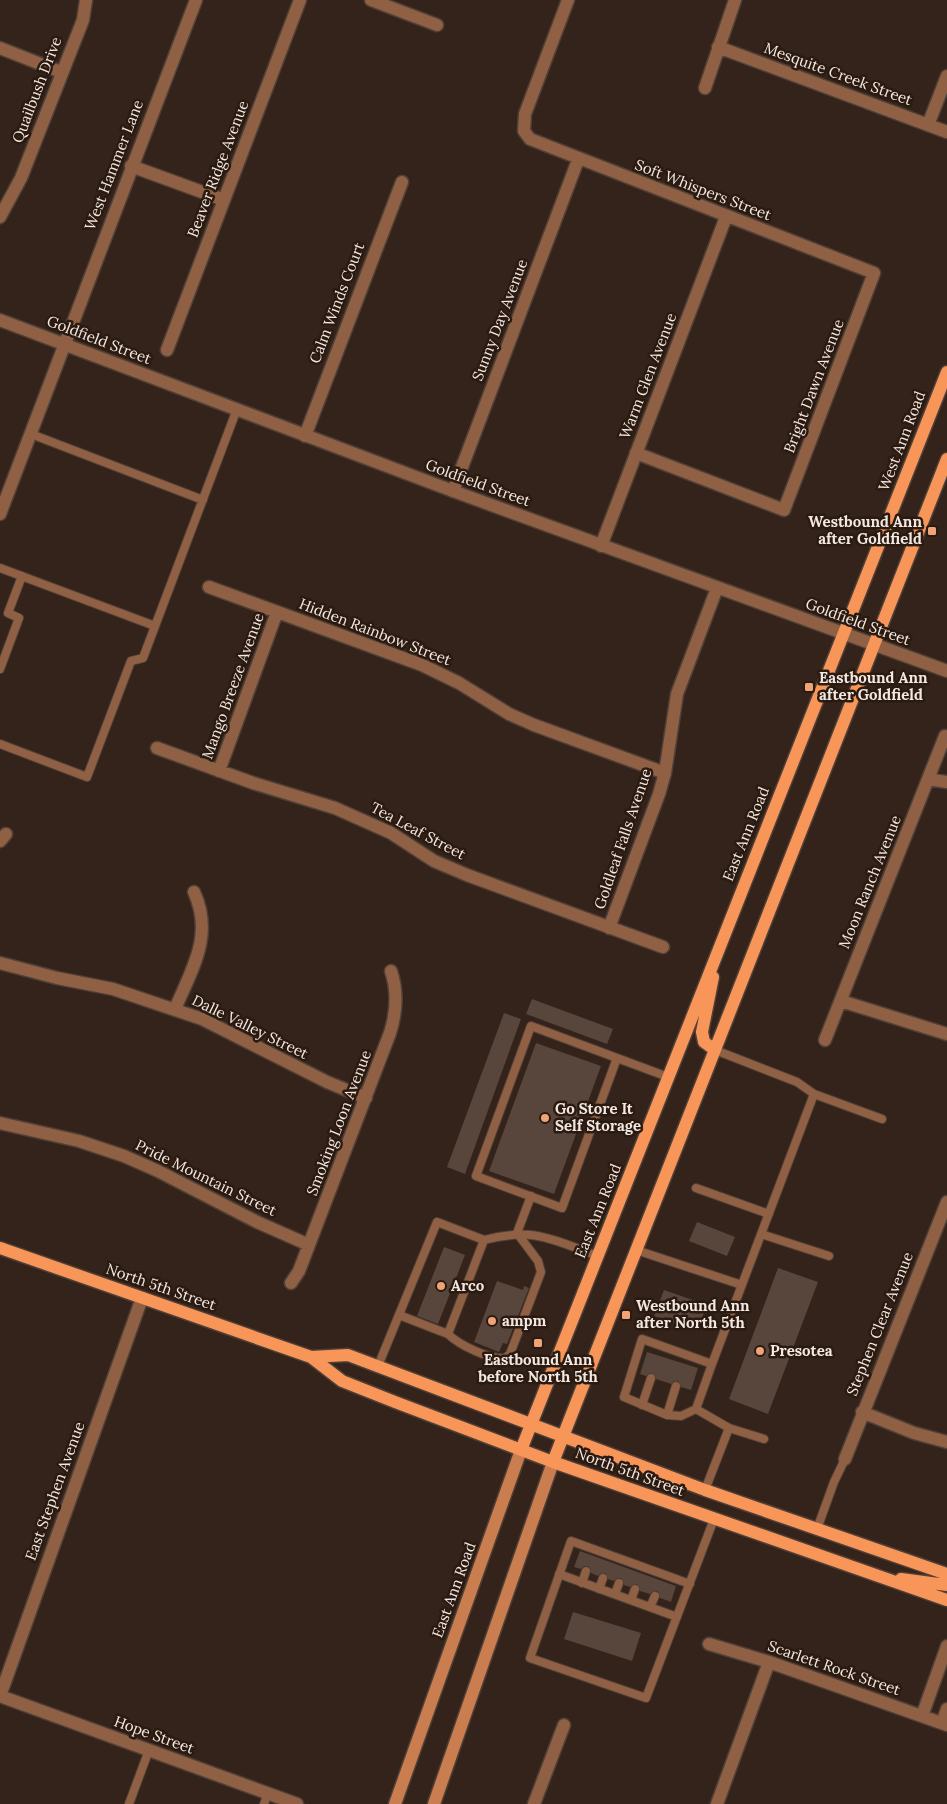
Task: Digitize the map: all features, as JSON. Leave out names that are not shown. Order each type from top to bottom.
[{"type":"main road","name":"West Ann Road","points":[[843,634],[947,372]]},
{"type":"main road","points":[[434,1804],[562,1434],[875,646],[947,459]]},
{"type":"main road","name":"East Ann Road","points":[[395,1804],[530,1423],[598,1256],[843,634]]},
{"type":"main road","points":[[715,1050],[704,1042],[702,1032],[718,950]]},
{"type":"main road","name":"North 5th Street","points":[[0,1248],[311,1357],[342,1382],[553,1462],[947,1600]]},
{"type":"main road","name":"North 5th Street","points":[[311,1357],[348,1355],[562,1434],[705,1490],[947,1574]]},
{"type":"main road","points":[[881,1577],[947,1585]]},
{"type":"street","name":"Quailbush Drive","points":[[0,217],[21,178],[83,20],[86,0]]},
{"type":"street","name":"West Hammer Lane","points":[[0,514],[131,166],[196,0]]},
{"type":"street","name":"Beaver Ridge Avenue","points":[[167,350],[300,0]]},
{"type":"street","points":[[371,0],[437,25]]},
{"type":"street","name":"Soft Whispers Street","points":[[568,0],[525,114],[524,131],[530,140],[874,273]]},
{"type":"street","points":[[705,88],[735,0]]},
{"type":"street","name":"Mesquite Creek Street","points":[[718,47],[947,132]]},
{"type":"street","points":[[0,48],[61,72]]},
{"type":"street","points":[[928,125],[947,76]]},
{"type":"street","name":"Sunny Day Avenue","points":[[454,492],[578,160]]},
{"type":"street","points":[[131,166],[224,200]]},
{"type":"street","name":"Calm Winds Court","points":[[305,436],[402,182]]},
{"type":"street","name":"Warm Glen Avenue","points":[[602,546],[726,217]]},
{"type":"street","name":"Bright Dawn Avenue","points":[[636,453],[784,510],[874,273]]},
{"type":"street","name":"Goldfield Street","points":[[0,320],[454,492],[947,671]]},
{"type":"street","name":"Hidden Rainbow Street","points":[[209,587],[422,665],[459,683],[509,714],[665,773]]},
{"type":"street","name":"Goldleaf Falls Avenue","points":[[609,928],[659,794],[665,773],[678,694],[717,588]]},
{"type":"street","name":"Mango Breeze Avenue","points":[[219,771],[277,612]]},
{"type":"street","name":"Moon Ranch Avenue","points":[[825,1040],[945,736]]},
{"type":"street","name":"Tea Leaf Street","points":[[157,748],[359,818],[391,833],[434,861],[663,947]]},
{"type":"street","points":[[928,779],[947,782]]},
{"type":"street","points":[[175,1009],[201,940],[202,910],[194,892]]},
{"type":"street","name":"Dalle Valley Street","points":[[0,963],[57,978],[113,989],[175,1009],[202,1019],[326,1082],[366,1098]]},
{"type":"street","name":"Smoking Loon Avenue","points":[[291,1283],[300,1271],[394,1019],[397,988],[391,971]]},
{"type":"street","points":[[840,1001],[947,1034]]},
{"type":"street","name":"Pride Mountain Street","points":[[0,1123],[79,1141],[124,1156],[158,1171],[257,1222],[309,1245]]},
{"type":"street","name":"Stephen Clear Avenue","points":[[845,1459],[862,1412],[947,1202]]},
{"type":"street","name":"East Stephen Avenue","points":[[0,1696],[142,1298]]},
{"type":"street","points":[[862,1412],[914,1433],[947,1442]]},
{"type":"street","name":"Scarlett Rock Street","points":[[709,1644],[769,1662],[945,1724]]},
{"type":"street","points":[[922,1716],[942,1673],[947,1646]]},
{"type":"street","points":[[718,1804],[769,1662]]},
{"type":"street","name":"Hope Street","points":[[0,1696],[149,1750],[266,1799],[297,1804]]},
{"type":"street","points":[[945,1724],[947,1709]]},
{"type":"street","points":[[534,1804],[564,1725]]},
{"type":"lane","points":[[0,744],[87,777],[131,661],[143,658],[237,409]]},
{"type":"lane","points":[[31,434],[203,500]]},
{"type":"lane","points":[[0,568],[155,626]]},
{"type":"lane","points":[[0,669],[19,618],[8,613],[22,576]]},
{"type":"lane","points":[[617,1058],[562,1208],[476,1176],[532,1026],[668,1077]]},
{"type":"lane","points":[[715,1050],[798,1082],[814,1094],[882,1119]]},
{"type":"lane","points":[[712,1364],[642,1340],[624,1397],[667,1415],[680,1416],[696,1409],[814,1094]]},
{"type":"lane","points":[[696,1188],[769,1214]]},
{"type":"lane","points":[[517,1233],[531,1196]]},
{"type":"lane","points":[[378,1366],[436,1222],[484,1240],[517,1233],[539,1235],[598,1256]]},
{"type":"lane","points":[[399,1315],[448,1334],[460,1344],[496,1357],[505,1358],[510,1354],[541,1272],[538,1261],[517,1233]]},
{"type":"lane","points":[[761,1234],[829,1256]]},
{"type":"lane","points":[[448,1334],[484,1240]]},
{"type":"lane","points":[[636,1250],[742,1285]]},
{"type":"lane","points":[[659,1356],[663,1347]]},
{"type":"lane","points":[[684,1364],[687,1355]]},
{"type":"lane","points":[[642,1405],[651,1378]]},
{"type":"lane","points":[[667,1415],[676,1386]]},
{"type":"lane","points":[[696,1409],[729,1428],[764,1439]]},
{"type":"lane","points":[[705,1490],[729,1428]]},
{"type":"lane","points":[[817,1529],[834,1482],[845,1459]]},
{"type":"lane","points":[[690,1584],[661,1577],[611,1559],[571,1541],[530,1658],[646,1698],[690,1584],[714,1519]]},
{"type":"lane","points":[[582,1582],[586,1571]]},
{"type":"lane","points":[[559,1574],[677,1617]]},
{"type":"lane","points":[[599,1589],[604,1578]]},
{"type":"lane","points":[[615,1594],[619,1583]]},
{"type":"lane","points":[[631,1600],[636,1589]]},
{"type":"lane","points":[[650,1607],[655,1596]]},
{"type":"lane","points":[[129,1804],[149,1750]]},
{"type":"building","points":[[532,999],[613,1029],[607,1044],[526,1014]]},
{"type":"building","points":[[504,1013],[521,1019],[465,1174],[447,1167]]},
{"type":"building","name":"Go Store It Self Storage","points":[[536,1043],[601,1066],[554,1194],[489,1171]]},
{"type":"building","points":[[697,1222],[735,1237],[727,1256],[689,1241]]},
{"type":"building","name":"Arco","points":[[444,1247],[465,1255],[438,1324],[417,1316]]},
{"type":"building","points":[[778,1268],[818,1282],[768,1414],[729,1399]]},
{"type":"building","points":[[497,1281],[523,1290],[524,1286],[529,1288],[507,1344],[503,1343],[499,1352],[474,1342]]},
{"type":"building","points":[[664,1290],[707,1305],[697,1331],[654,1316]]},
{"type":"building","points":[[647,1352],[698,1368],[691,1390],[681,1387],[678,1381],[671,1384],[656,1379],[652,1373],[646,1376],[640,1374]]},
{"type":"building","points":[[580,1551],[676,1586],[671,1602],[660,1598],[657,1591],[650,1594],[640,1591],[637,1584],[630,1587],[624,1585],[621,1578],[614,1581],[608,1579],[605,1573],[598,1576],[591,1573],[588,1566],[584,1566],[581,1569],[574,1567]]},
{"type":"building","points":[[573,1612],[641,1633],[632,1661],[564,1639]]},
{"type":"place","name":"Westbound Ann after Goldfield","points":[[932,531]]},
{"type":"place","name":"Eastbound Ann after Goldfield","points":[[809,687]]},
{"type":"place","name":"Go Store It Self Storage","points":[[545,1118]]},
{"type":"place","name":"Arco","points":[[441,1286]]},
{"type":"place","name":"Westbound Ann after North 5th","points":[[626,1315]]},
{"type":"place","name":"ampm","points":[[492,1321]]},
{"type":"place","name":"Eastbound Ann before North 5th","points":[[538,1343]]},
{"type":"place","name":"Presotea","points":[[760,1351]]}]
